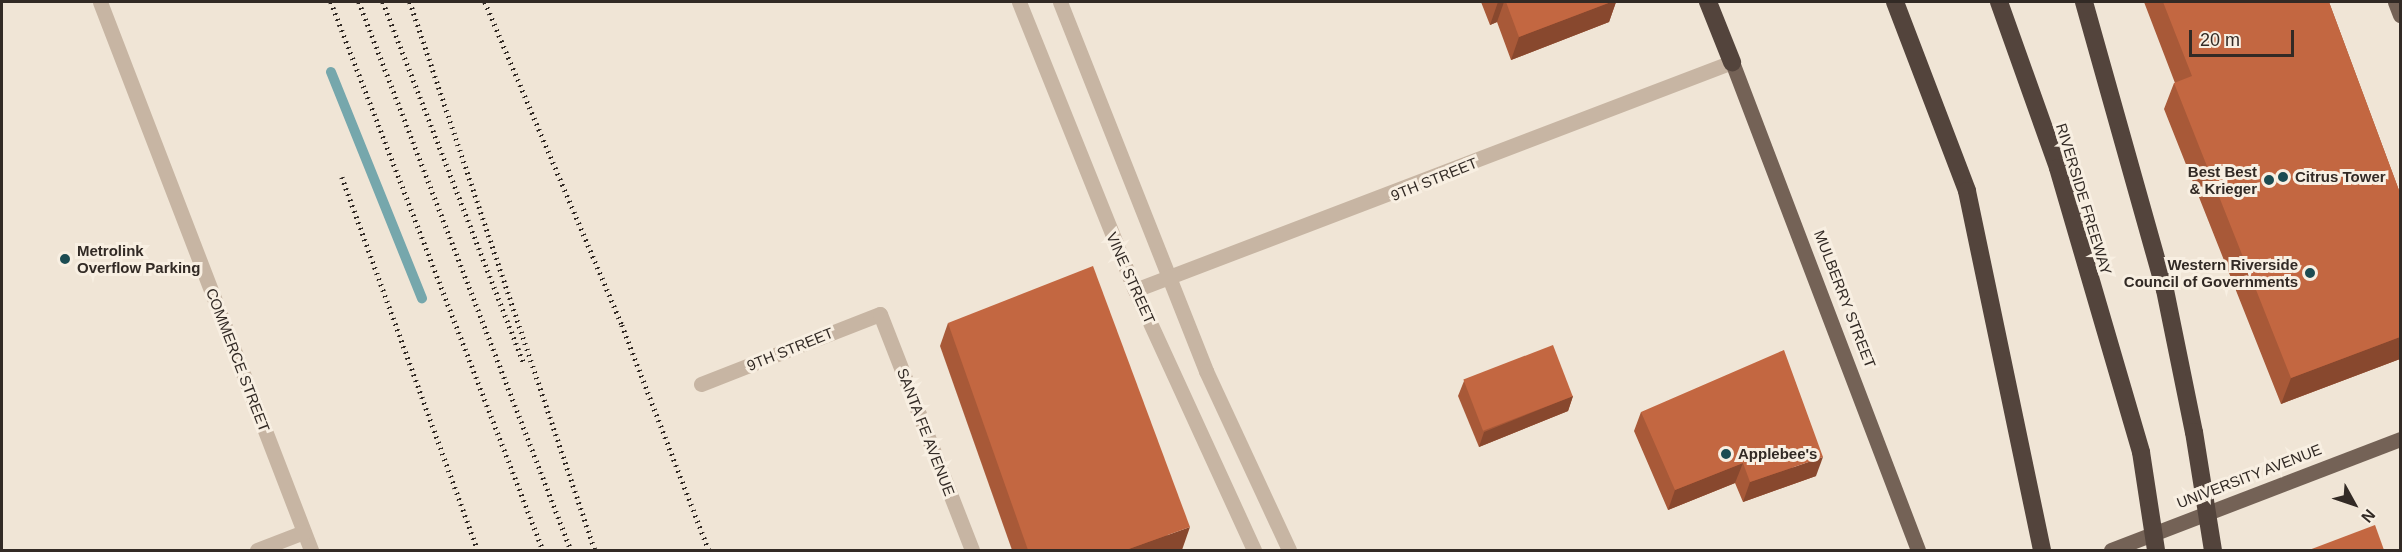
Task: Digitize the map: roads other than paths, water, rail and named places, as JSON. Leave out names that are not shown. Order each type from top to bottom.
[{"type":"highway","points":[[1708,2],[1732,62]]},
{"type":"highway","points":[[1895,2],[1967,191],[2042,550]]},
{"type":"highway","name":"RIVERSIDE FREEWAY","points":[[1999,2],[2058,168],[2141,452],[2156,550]]},
{"type":"highway","points":[[2084,2],[2165,290],[2194,432],[2213,550]]},
{"type":"main road","points":[[2395,2],[2400,15]]},
{"type":"main road","name":"MULBERRY STREET","points":[[1732,62],[1918,550]]},
{"type":"main road","name":"UNIVERSITY AVENUE","points":[[2111,550],[2400,439]]},
{"type":"street","name":"COMMERCE STREET","points":[[100,2],[311,550]]},
{"type":"street","name":"VINE STREET","points":[[1019,2],[1135,290],[1254,550]]},
{"type":"street","points":[[1060,2],[1171,277],[1206,371],[1289,550]]},
{"type":"street","name":"9TH STREET","points":[[1135,290],[1732,62]]},
{"type":"street","name":"9TH STREET","points":[[701,384],[880,314]]},
{"type":"street","name":"SANTA FE AVENUE","points":[[880,314],[972,550]]},
{"type":"street","points":[[257,550],[304,532]]},
{"type":"waterway","points":[[331,72],[422,298]]},
{"type":"railway","points":[[331,2],[543,550]]},
{"type":"railway","points":[[359,2],[571,550]]},
{"type":"railway","points":[[383,2],[523,362]]},
{"type":"railway","points":[[410,2],[595,550]]},
{"type":"railway","points":[[485,2],[622,325],[709,550]]},
{"type":"railway","points":[[342,177],[478,550]]},
{"type":"place","name":"Citrus Tower","points":[[2283,177]]},
{"type":"place","name":"Best Best & Krieger","points":[[2269,180]]},
{"type":"place","name":"Metrolink Overflow Parking","points":[[65,259]]},
{"type":"place","name":"Western Riverside Council of Governments","points":[[2310,273]]},
{"type":"place","name":"Applebee's","points":[[1726,454]]}]
